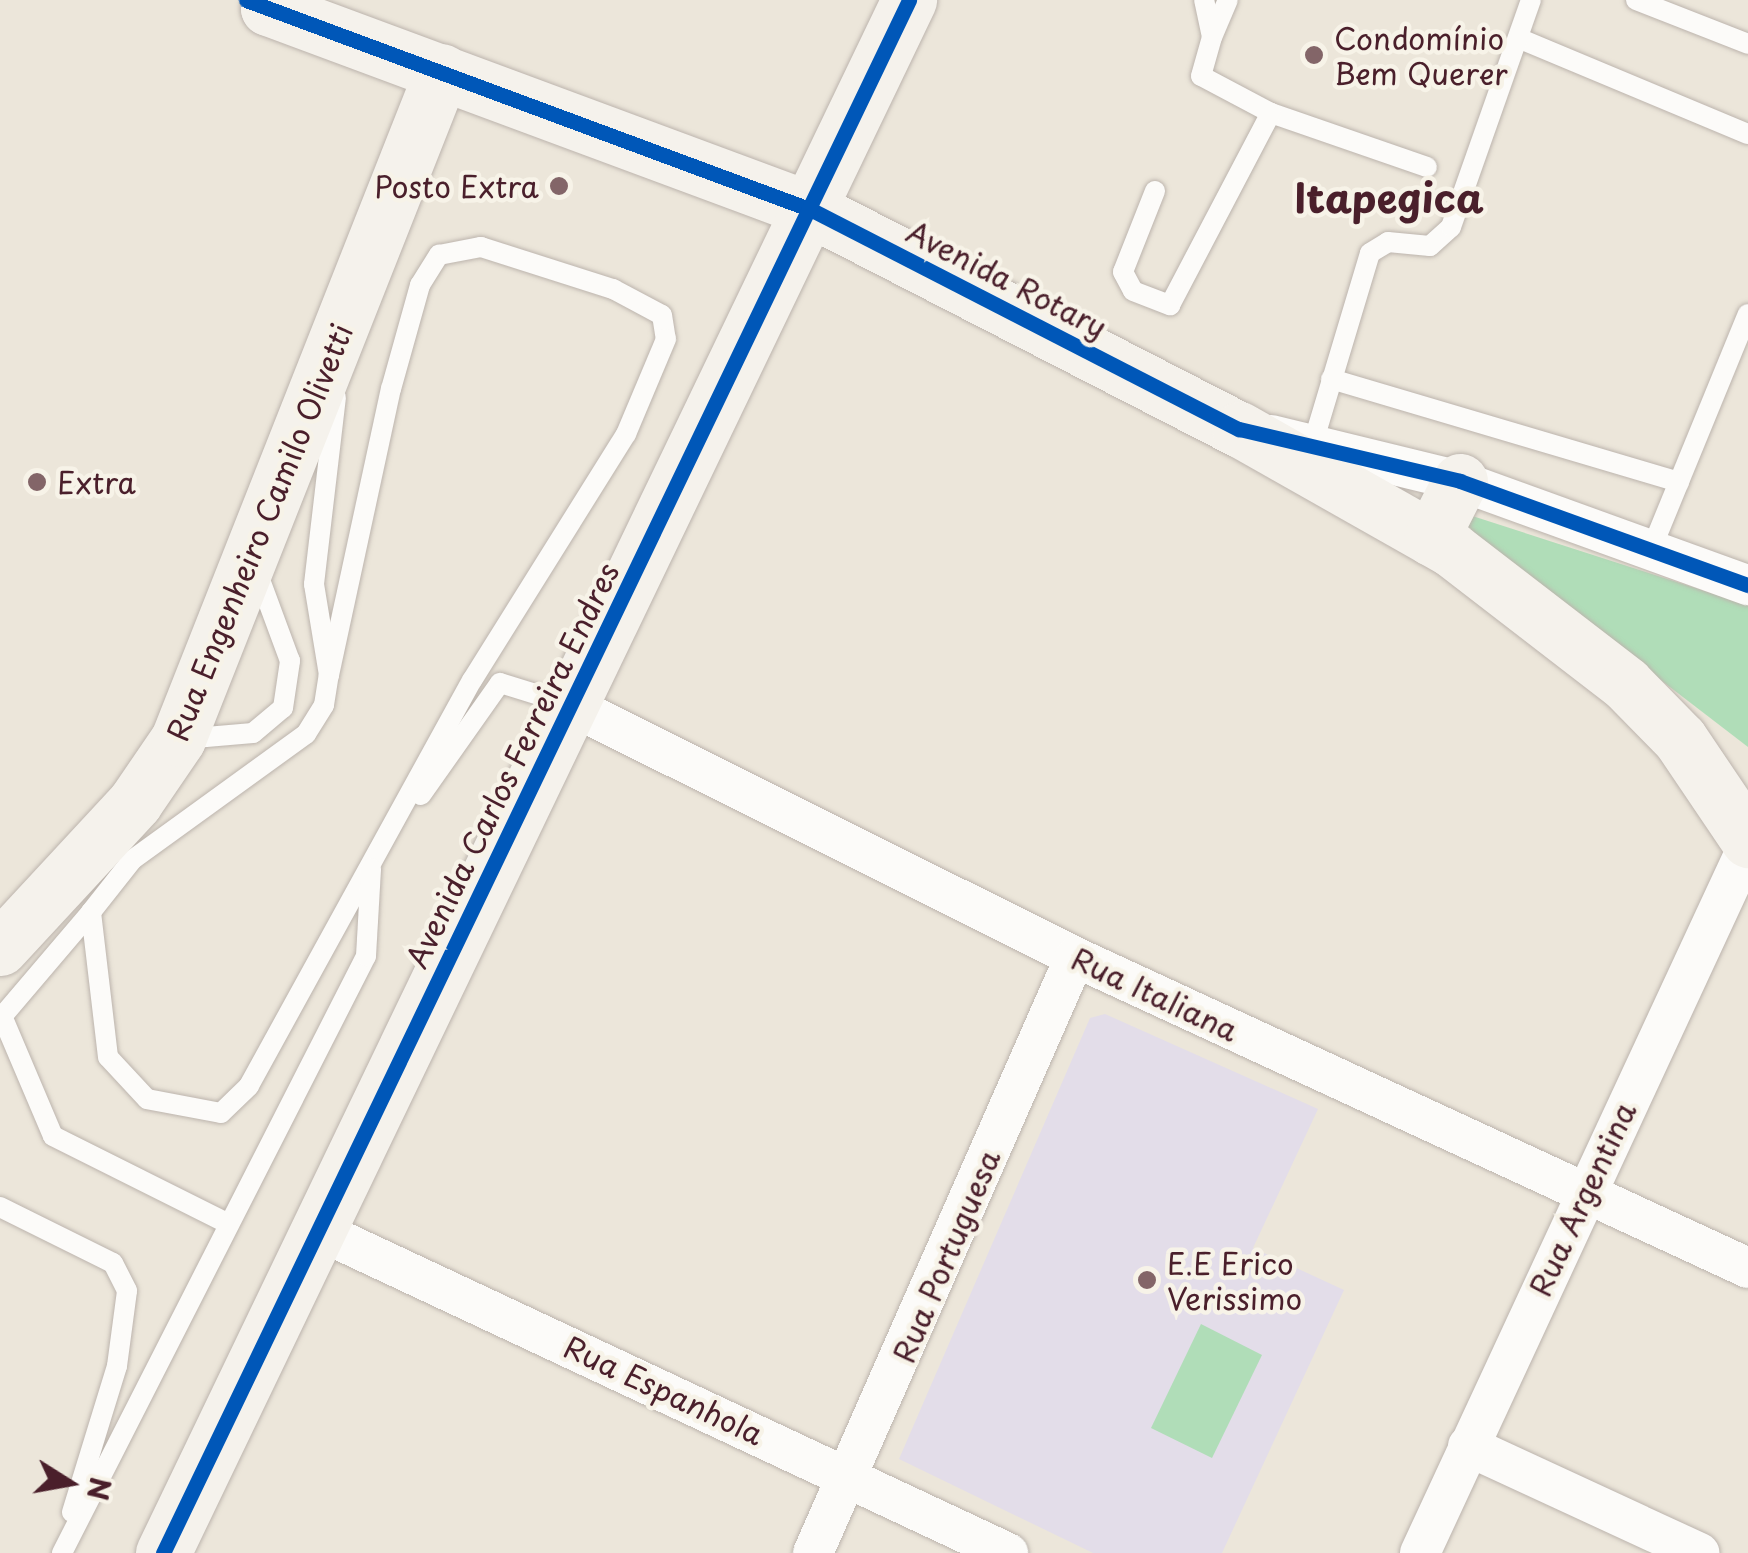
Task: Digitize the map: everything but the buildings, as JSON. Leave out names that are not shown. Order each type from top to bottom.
[{"type":"street","name":"Avenida Carlos Ferreira Endres","points":[[163,1553],[910,0]]},
{"type":"street","name":"Avenida Rotary","points":[[262,3],[812,210],[1239,428],[1460,480],[1748,585]]},
{"type":"street","name":"Rua Engenheiro Camilo Olivetti","points":[[0,948],[135,802],[178,739],[253,563],[442,71]]},
{"type":"street","points":[[1239,428],[1431,538],[1626,684],[1680,739],[1748,843]]},
{"type":"street","points":[[1431,538],[1460,480]]},
{"type":"street","name":"Rua Italiana","points":[[570,704],[1075,957],[1748,1268]]},
{"type":"street","name":"Rua Argentina","points":[[1420,1553],[1748,843]]},
{"type":"street","name":"Rua Portuguesa","points":[[813,1553],[1075,957]]},
{"type":"street","name":"Rua Espanhola","points":[[318,1230],[1008,1553]]},
{"type":"street","points":[[1468,1446],[1700,1553]]},
{"type":"lane","points":[[1204,0],[1212,37]]},
{"type":"lane","points":[[1228,0],[1201,76],[1271,113],[1428,167]]},
{"type":"lane","points":[[1313,443],[1370,253],[1388,242],[1430,246],[1451,227],[1530,0]]},
{"type":"lane","points":[[1636,0],[1748,44]]},
{"type":"lane","points":[[1518,38],[1748,134]]},
{"type":"lane","points":[[1155,190],[1123,272],[1133,291],[1170,305],[1271,113]]},
{"type":"lane","points":[[90,912],[108,1057],[124,1084],[147,1099],[220,1113],[248,1086],[649,384],[666,339],[662,316],[558,268],[451,247],[414,306],[329,676],[306,734],[132,860],[1,1018],[53,1136],[228,1224]]},
{"type":"lane","points":[[1651,550],[1748,314]]},
{"type":"lane","points":[[329,676],[314,584],[346,321]]},
{"type":"lane","points":[[1332,379],[1679,482]]},
{"type":"lane","points":[[178,739],[253,733],[283,708],[290,661],[253,563]]},
{"type":"lane","points":[[404,811],[500,683],[570,704]]},
{"type":"lane","points":[[61,1553],[366,956],[370,868]]},
{"type":"lane","points":[[0,1207],[113,1263],[126,1291],[117,1366],[61,1553]]},
{"type":"shaded area","name":"E.E Erico Verissimo","points":[[1105,1014],[1318,1109],[1253,1248],[1344,1290],[1222,1553],[1093,1553],[899,1459],[1090,1018]]},
{"type":"green space","points":[[1429,502],[1748,605],[1748,747]]},
{"type":"green space","points":[[1201,1324],[1262,1355],[1212,1458],[1151,1428]]},
{"type":"cycle path","points":[[246,0],[812,210],[1239,429],[1460,481],[1748,585]]},
{"type":"cycle path","points":[[163,1553],[909,0]]},
{"type":"place","name":"Condomínio Bem Querer","points":[[1314,55]]},
{"type":"place","name":"Posto Extra","points":[[559,186]]},
{"type":"place","name":"Extra","points":[[37,482]]},
{"type":"place","name":"E.E Erico Verissimo","points":[[1147,1280]]},
{"type":"district","name":"Itapegica","points":[[1389,197]]}]
